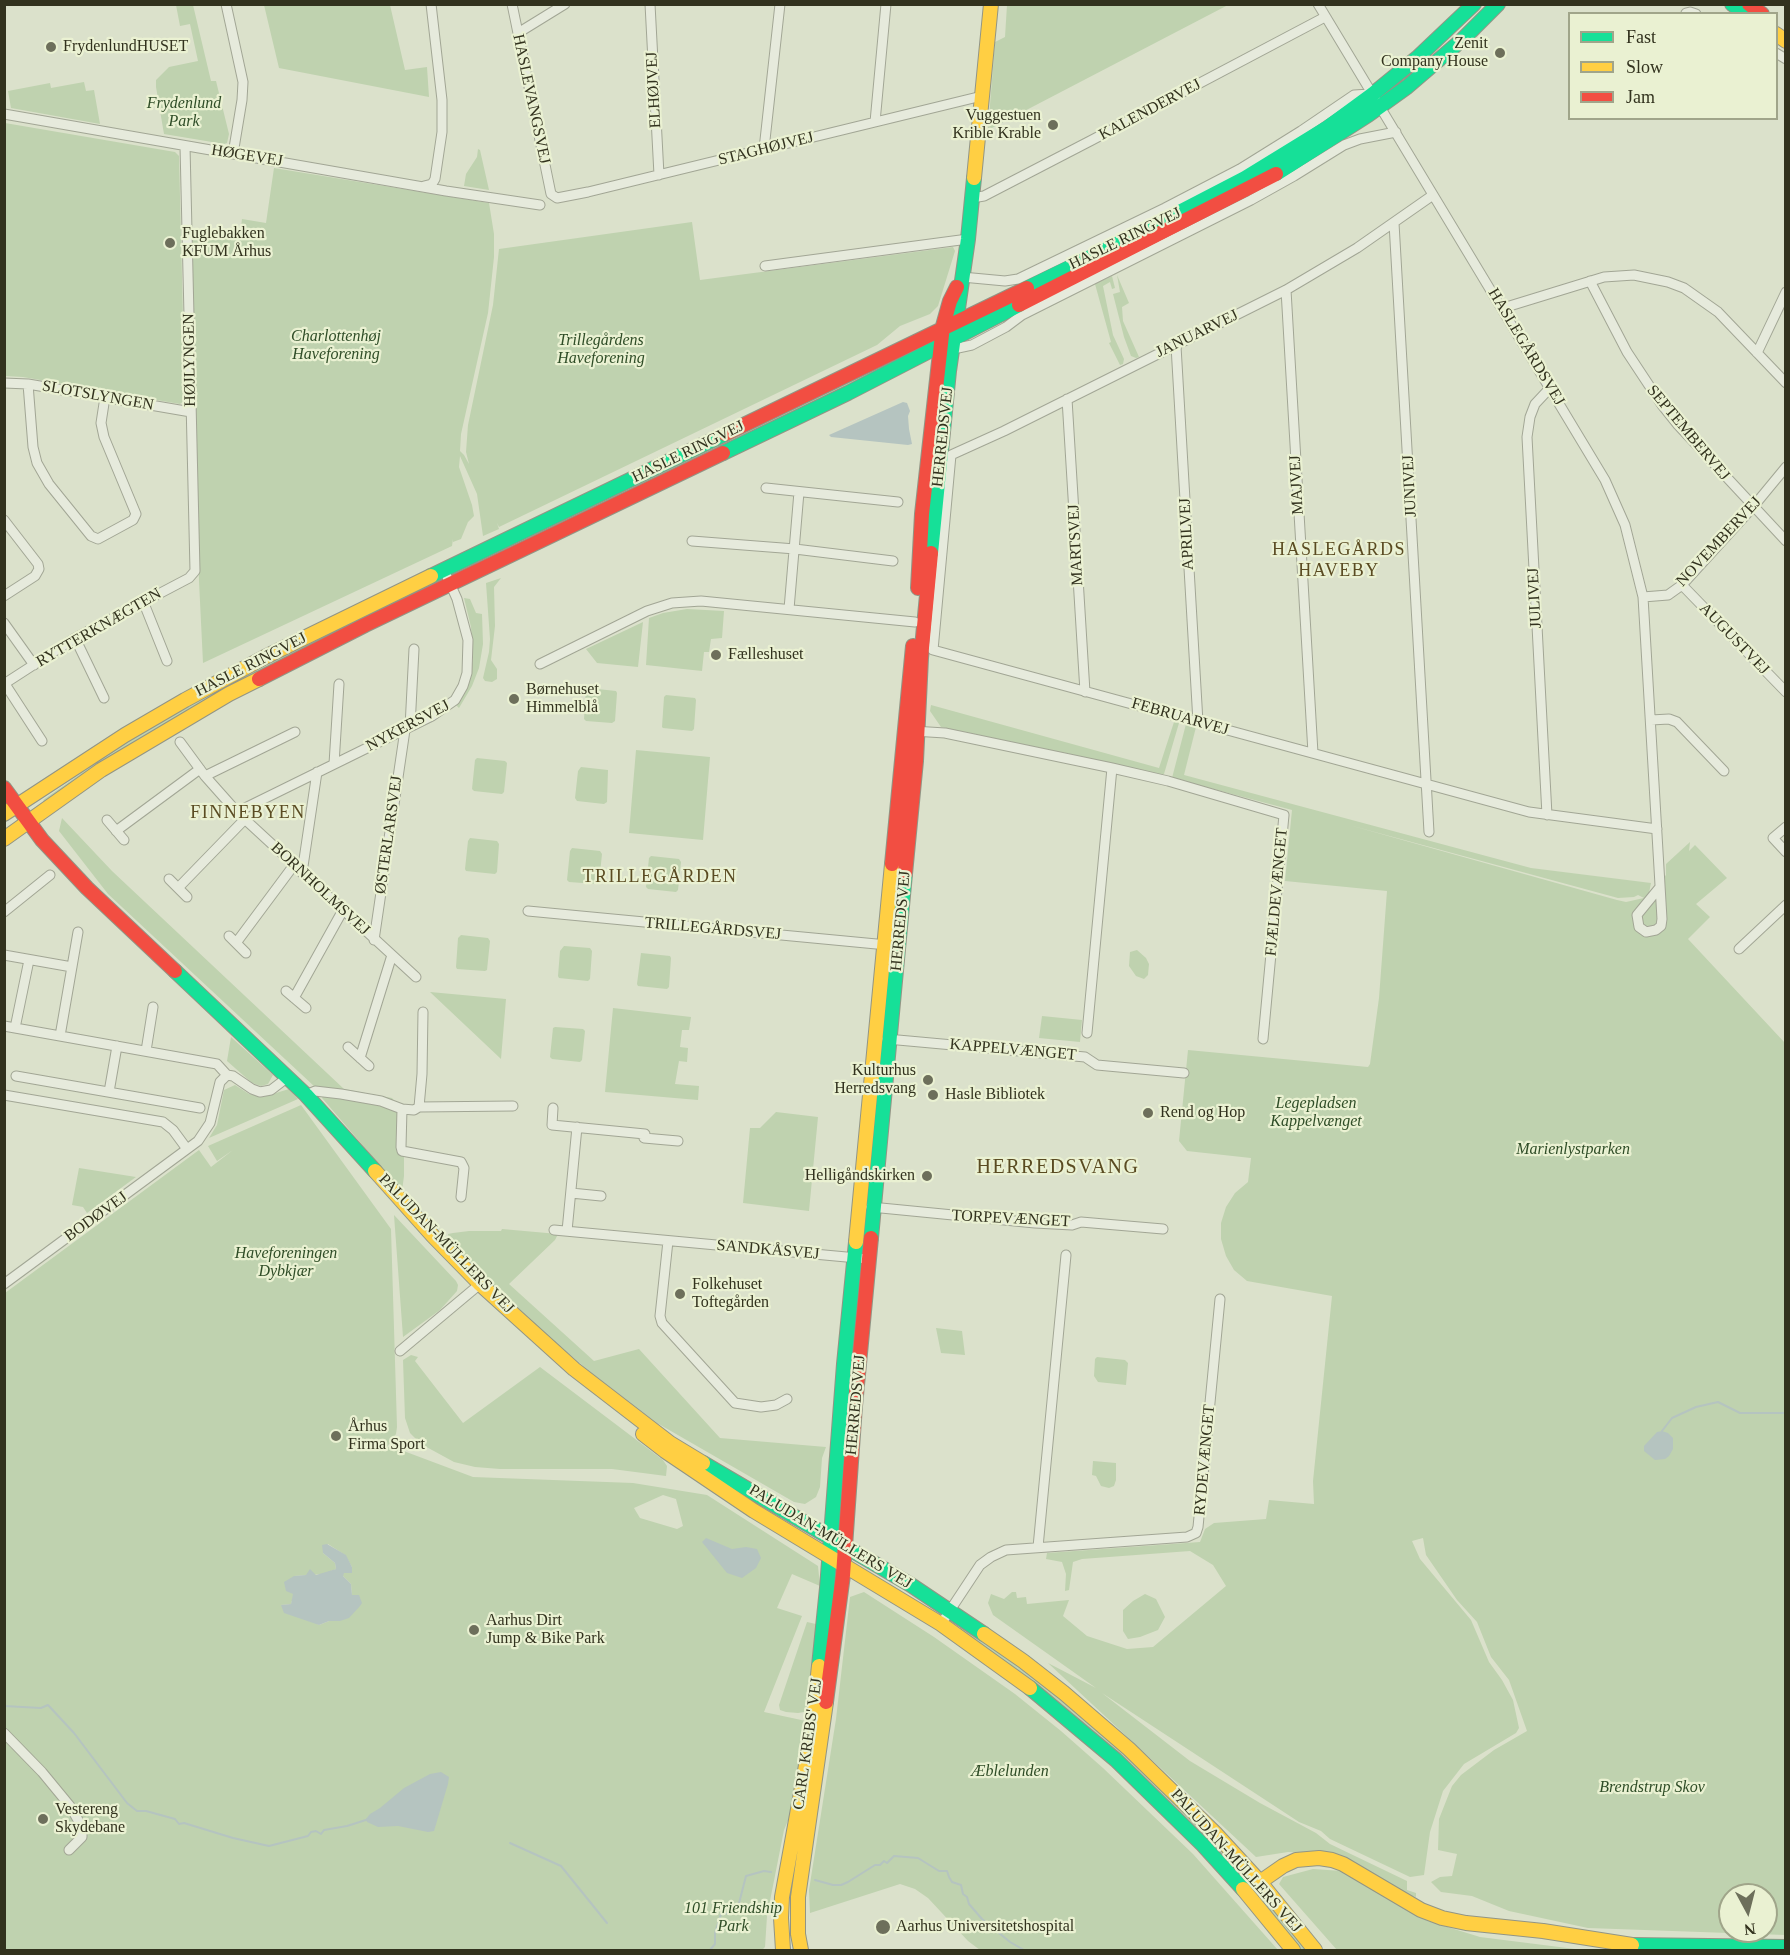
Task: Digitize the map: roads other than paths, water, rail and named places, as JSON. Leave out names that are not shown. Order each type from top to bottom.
[{"type":"street","points":[[226,4],[243,82],[233,154]]},
{"type":"street","points":[[424,186],[432,184],[435,179],[442,132],[442,100],[431,4]]},
{"type":"street","name":"HASLEVANGSVEJ","points":[[512,4],[551,194]]},
{"type":"street","points":[[518,33],[566,4]]},
{"type":"street","name":"ELHØJVEJ","points":[[650,4],[659,175]]},
{"type":"street","points":[[764,149],[780,4]]},
{"type":"street","points":[[874,122],[886,4]]},
{"type":"street","name":"HERREDSVEJ","points":[[912,731],[915,622],[922,514],[949,344],[957,320],[963,277],[991,4]]},
{"type":"street","name":"HASLEGÅRDSVEJ","points":[[1318,4],[1605,480],[1628,534],[1642,597],[1651,720],[1662,923],[1656,930],[1646,932],[1639,927],[1637,915],[1660,887]]},
{"type":"street","name":"HASLE RINGVEJ","points":[[4,814],[125,735],[274,652],[1132,236],[1238,182],[1328,127],[1373,94],[1417,58],[1474,4]]},
{"type":"street","name":"HASLE RINGVEJ","points":[[4,839],[101,770],[211,704],[451,584],[949,344],[1251,188],[1305,157],[1380,107],[1435,64],[1498,4]]},
{"type":"street","name":"KALENDERVEJ","points":[[972,198],[984,196],[1325,16]]},
{"type":"street","name":"HASLE RINGVEJ","points":[[963,277],[1005,281],[1018,279],[1166,208],[1240,169],[1301,132],[1354,95],[1373,94]]},
{"type":"street","name":"STAGHØJVEJ","points":[[551,194],[554,198],[559,198],[982,96]]},
{"type":"street","name":"HØGEVEJ","points":[[4,114],[540,205]]},
{"type":"street","name":"HASLE RINGVEJ","points":[[949,344],[972,345],[1006,327],[1022,315],[1251,200],[1344,145],[1360,139],[1396,132]]},
{"type":"street","name":"HØJLYNGEN","points":[[185,146],[194,574]]},
{"type":"street","name":"JANUARVEJ","points":[[933,650],[951,455],[1004,431],[1286,290],[1357,248],[1433,195]]},
{"type":"street","name":"JUNIVEJ","points":[[1394,223],[1427,784]]},
{"type":"street","points":[[765,266],[968,239]]},
{"type":"street","points":[[1503,308],[1604,278],[1634,275],[1651,278],[1684,288],[1718,312],[1785,383]]},
{"type":"street","name":"HERREDSVEJ","points":[[831,1537],[922,646],[949,344],[943,326],[950,301],[963,277]]},
{"type":"street","name":"SEPTEMBERVEJ","points":[[1590,281],[1614,331],[1647,385],[1678,425],[1785,542]]},
{"type":"street","name":"MAJVEJ","points":[[1286,290],[1312,753]]},
{"type":"street","points":[[1757,353],[1785,292]]},
{"type":"street","name":"APRILVEJ","points":[[1176,346],[1198,722]]},
{"type":"street","name":"SLOTSLYNGEN","points":[[4,382],[28,384],[191,412]]},
{"type":"street","points":[[28,384],[33,447],[37,463],[91,536],[98,539],[133,520],[136,514],[104,436],[101,423],[105,397]]},
{"type":"street","name":"JULIVEJ","points":[[1547,816],[1527,430],[1538,399],[1550,388]]},
{"type":"street","name":"MARTSVEJ","points":[[1067,399],[1084,692]]},
{"type":"street","name":"NOVEMBERVEJ","points":[[1642,597],[1668,595],[1682,585],[1753,507],[1785,467]]},
{"type":"street","points":[[766,488],[898,502]]},
{"type":"street","points":[[789,609],[799,492]]},
{"type":"street","points":[[4,520],[38,564],[39,569],[35,576],[4,596]]},
{"type":"street","points":[[692,541],[795,549],[893,561]]},
{"type":"street","name":"NYKERSVEJ","points":[[237,812],[451,704],[460,693],[467,673],[468,640],[464,621],[444,570]]},
{"type":"street","name":"RYTTERKNÆGTEN","points":[[5,684],[75,638],[194,574]]},
{"type":"street","name":"AUGUSTVEJ","points":[[1682,585],[1785,692]]},
{"type":"street","points":[[143,601],[167,661]]},
{"type":"street","points":[[540,664],[647,611],[672,603],[701,602],[915,622]]},
{"type":"street","points":[[4,623],[34,665]]},
{"type":"street","points":[[75,638],[104,698]]},
{"type":"street","name":"ØSTERLARSVEJ","points":[[374,940],[407,728],[414,649]]},
{"type":"street","name":"FEBRUARVEJ","points":[[933,650],[1547,816],[1656,829]]},
{"type":"street","points":[[5,684],[42,741]]},
{"type":"street","points":[[334,764],[339,684]]},
{"type":"street","points":[[1651,720],[1669,719],[1677,722],[1724,771]]},
{"type":"street","name":"FJÆLDEVÆNGET","points":[[912,731],[945,733],[1112,768],[1284,815],[1263,1039]]},
{"type":"street","points":[[116,831],[202,773],[295,732]]},
{"type":"street","name":"BORNHOLMSVEJ","points":[[180,742],[202,773],[237,812],[416,977]]},
{"type":"street","points":[[1087,1033],[1112,768]]},
{"type":"street","points":[[302,873],[317,772]]},
{"type":"street","points":[[1427,784],[1429,832]]},
{"type":"street","name":"PALUDAN-MÜLLERS VEJ","points":[[4,788],[42,840],[97,898],[306,1095],[477,1286],[552,1360],[665,1451],[754,1511],[941,1624],[1025,1684],[1116,1760],[1203,1845],[1244,1890],[1293,1950]]},
{"type":"street","points":[[178,888],[245,819]]},
{"type":"street","points":[[107,820],[124,840]]},
{"type":"street","points":[[1785,827],[1773,838],[1785,852]]},
{"type":"street","points":[[246,953],[233,939],[294,865]]},
{"type":"street","points":[[4,912],[43,886],[50,875]]},
{"type":"street","points":[[169,879],[187,897]]},
{"type":"street","points":[[1739,949],[1785,905]]},
{"type":"street","points":[[294,998],[343,910]]},
{"type":"street","name":"TRILLEGÅRDSVEJ","points":[[528,911],[891,946]]},
{"type":"street","points":[[60,1036],[78,932]]},
{"type":"street","points":[[4,955],[72,967]]},
{"type":"street","points":[[360,1058],[392,955]]},
{"type":"street","points":[[15,1028],[28,960]]},
{"type":"street","points":[[286,991],[306,1008]]},
{"type":"street","points":[[146,1051],[153,1007]]},
{"type":"street","points":[[419,1107],[423,1012]]},
{"type":"street","points":[[4,1026],[218,1064],[227,1076],[233,1076],[260,1092],[271,1090],[288,1077]]},
{"type":"street","name":"KAPPELVÆNGET","points":[[882,1038],[1085,1057],[1097,1065],[1184,1073]]},
{"type":"street","points":[[109,1092],[117,1046]]},
{"type":"street","points":[[348,1047],[369,1066]]},
{"type":"street","points":[[16,1076],[200,1108]]},
{"type":"street","name":"BODØVEJ","points":[[4,1284],[198,1141],[208,1128],[218,1085],[227,1076]]},
{"type":"street","points":[[306,1095],[315,1091],[341,1094],[414,1110],[419,1107],[513,1106]]},
{"type":"street","points":[[4,1095],[163,1122],[173,1130],[187,1149]]},
{"type":"street","points":[[553,1108],[552,1125],[645,1134],[644,1138],[678,1141]]},
{"type":"street","name":"PALUDAN-MÜLLERS VEJ","points":[[402,1109],[402,1151],[408,1154],[461,1162],[464,1168],[461,1197]]},
{"type":"street","points":[[567,1231],[577,1127]]},
{"type":"street","points":[[571,1193],[601,1196]]},
{"type":"street","name":"TORPEVÆNGET","points":[[866,1207],[1035,1223],[1072,1225],[1081,1222],[1163,1229]]},
{"type":"street","name":"SANDKÅSVEJ","points":[[554,1230],[861,1259]]},
{"type":"street","points":[[668,1241],[660,1316],[662,1323],[735,1403],[761,1407],[776,1405],[787,1399]]},
{"type":"street","points":[[1038,1547],[1066,1255]]},
{"type":"street","name":"HERREDSVEJ","points":[[843,1565],[855,1406],[861,1259]]},
{"type":"street","points":[[400,1351],[477,1286]]},
{"type":"street","name":"PALUDAN-MÜLLERS VEJ","points":[[477,1286],[574,1369],[662,1437],[831,1537],[950,1611],[1031,1667],[1064,1693],[1178,1795],[1260,1882],[1315,1950]]},
{"type":"street","name":"RYDEVÆNGET","points":[[941,1624],[975,1572],[991,1557],[1015,1548],[1187,1537],[1196,1533],[1220,1299]]},
{"type":"street","name":"CARL KREBS' VEJ","points":[[783,1950],[782,1897],[811,1738],[831,1537]]},
{"type":"street","name":"CARL KREBS' VEJ","points":[[801,1950],[797,1918],[801,1868],[823,1726],[843,1565]]},
{"type":"street","points":[[4,1733],[42,1772],[70,1806],[78,1820],[82,1829],[82,1837],[69,1850]]},
{"type":"street","points":[[1260,1882],[1296,1860],[1325,1859],[1353,1869],[1421,1910],[1442,1918],[1466,1923],[1534,1930],[1632,1945],[1785,1947]]},
{"type":"waterway","points":[[1662,1431],[1672,1418],[1696,1407],[1718,1402],[1740,1413],[1786,1413]]},
{"type":"waterway","points":[[4,1706],[41,1708],[48,1705],[74,1733],[127,1803],[137,1811],[146,1811],[175,1819],[179,1824],[184,1823],[269,1846],[308,1836],[311,1832],[316,1831],[321,1834],[324,1830],[369,1819]]},
{"type":"waterway","points":[[510,1843],[561,1866],[607,1923]]},
{"type":"waterway","points":[[815,1880],[841,1885],[875,1865],[880,1865],[884,1861],[887,1863],[894,1856],[918,1858],[939,1871],[947,1871],[952,1882],[961,1885],[969,1904],[982,1919],[1010,1942],[1024,1950]]},
{"type":"waterway","points":[[710,1950],[715,1944],[715,1933],[721,1914],[730,1914],[732,1909],[738,1907],[746,1876],[764,1871],[771,1872]]},
{"type":"waterway","points":[[686,1950],[692,1950]]},
{"type":"place","name":"FrydenlundHUSET","points":[[51,47]]},
{"type":"place","name":"Zenit Company House","points":[[1500,53]]},
{"type":"place","name":"Vuggestuen Krible Krable","points":[[1053,125]]},
{"type":"place","name":"Fuglebakken KFUM Århus","points":[[170,243]]},
{"type":"place","name":"Fælleshuset","points":[[716,655]]},
{"type":"place","name":"Børnehuset Himmelblå","points":[[514,699]]},
{"type":"place","name":"Kulturhus Herredsvang","points":[[928,1080]]},
{"type":"place","name":"Hasle Bibliotek","points":[[933,1095]]},
{"type":"place","name":"Rend og Hop","points":[[1148,1113]]},
{"type":"place","name":"Helligåndskirken","points":[[927,1176]]},
{"type":"place","name":"Folkehuset Toftegården","points":[[680,1294]]},
{"type":"place","name":"Århus Firma Sport","points":[[336,1436]]},
{"type":"place","name":"Aarhus Dirt Jump & Bike Park","points":[[474,1630]]},
{"type":"place","name":"Vestereng Skydebane","points":[[43,1819]]},
{"type":"place","name":"Aarhus Universitetshospital","points":[[883,1927]]},
{"type":"district","name":"HASLEGÅRDS HAVEBY","points":[[1339,560]]},
{"type":"district","name":"FINNEBYEN","points":[[248,813]]},
{"type":"district","name":"TRILLEGÅRDEN","points":[[660,877]]},
{"type":"district","name":"HERREDSVANG","points":[[1058,1168]]},
{"type":"park label","name":"Frydenlund Park","points":[[184,113]]},
{"type":"park label","name":"Charlottenhøj Haveforening","points":[[336,346]]},
{"type":"park label","name":"Trillegårdens Haveforening","points":[[601,350]]},
{"type":"park label","name":"Legepladsen Kappelvænget","points":[[1316,1113]]},
{"type":"park label","name":"Marienlystparken","points":[[1573,1150]]},
{"type":"park label","name":"Haveforeningen Dybkjær","points":[[286,1263]]},
{"type":"park label","name":"Æblelunden","points":[[1010,1772]]},
{"type":"park label","name":"Brendstrup Skov","points":[[1652,1788]]},
{"type":"park label","name":"101 Friendship Park","points":[[733,1918]]}]
